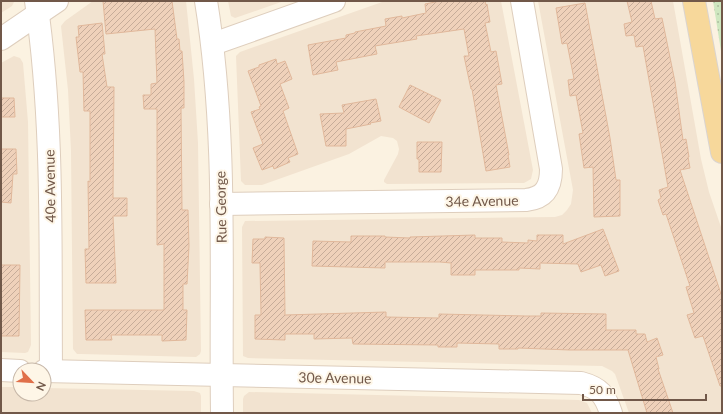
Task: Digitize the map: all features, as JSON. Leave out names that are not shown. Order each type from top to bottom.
[{"type":"main road","points":[[694,1],[722,152]]},
{"type":"street","points":[[1,39],[37,8],[57,1]]},
{"type":"street","name":"Rue George","points":[[206,1],[213,44],[218,100],[221,204],[222,413]]},
{"type":"street","points":[[213,44],[334,1]]},
{"type":"street","name":"34e Avenue","points":[[221,204],[534,200],[540,196],[549,186],[551,169],[522,1]]},
{"type":"street","name":"40e Avenue","points":[[37,8],[46,83],[49,131],[48,362]]},
{"type":"street","points":[[1,370],[12,371]]},
{"type":"street","name":"30e Avenue","points":[[52,371],[581,383],[594,387],[603,394],[611,413]]},
{"type":"shaded area","points":[[1,1],[14,2],[12,6],[1,13]]},
{"type":"shaded area","points":[[93,1],[186,1],[194,79],[198,143],[201,351],[196,357],[77,354],[73,349],[71,151],[68,90],[61,26],[65,21]]},
{"type":"shaded area","points":[[228,1],[284,1],[235,18],[231,16]]},
{"type":"shaded area","points":[[385,1],[501,1],[533,170],[531,179],[524,183],[387,184],[384,180],[398,154],[399,149],[397,141],[393,138],[381,136],[349,154],[262,185],[245,185],[241,181],[236,56],[240,52]]},
{"type":"shaded area","points":[[538,1],[673,1],[701,159],[709,192],[722,230],[722,413],[629,413],[615,374],[602,366],[248,358],[243,356],[242,227],[245,221],[555,217],[562,215],[567,210],[571,204],[573,190]]},
{"type":"shaded area","points":[[14,56],[20,58],[23,63],[28,122],[31,345],[28,352],[25,353],[1,352],[1,63]]},
{"type":"shaded area","points":[[1,387],[12,387],[12,402],[52,402],[52,388],[194,391],[200,393],[201,396],[201,413],[1,413]]},
{"type":"shaded area","points":[[249,392],[579,400],[587,403],[592,413],[243,413],[243,399]]},
{"type":"green space","points":[[713,1],[722,1],[722,54],[721,51]]},
{"type":"building","points":[[103,1],[172,1],[177,39],[179,39],[180,51],[182,51],[184,82],[184,108],[181,108],[182,210],[188,210],[189,246],[187,284],[183,284],[183,310],[187,310],[186,340],[162,341],[162,335],[111,335],[112,340],[86,340],[85,310],[164,310],[164,244],[157,245],[157,109],[144,109],[143,95],[151,95],[151,84],[157,83],[155,29],[106,34]]},
{"type":"building","points":[[440,1],[485,1],[486,5],[487,4],[490,22],[485,23],[491,52],[496,51],[502,84],[496,85],[510,167],[486,171],[472,89],[464,56],[469,56],[464,29],[416,36],[417,39],[375,46],[377,54],[336,62],[338,70],[313,75],[308,45],[346,38],[346,35],[355,32],[386,26],[385,19],[402,16],[402,18],[426,13],[425,4]]},
{"type":"building","points":[[627,1],[651,1],[655,19],[662,18],[675,82],[683,140],[686,139],[689,157],[690,168],[680,170],[722,297],[722,386],[720,386],[703,336],[695,338],[687,315],[694,313],[686,287],[690,286],[666,214],[663,215],[658,200],[661,198],[659,190],[668,187],[643,46],[636,47],[634,35],[626,36],[624,24],[632,22]]},
{"type":"building","points":[[585,3],[610,138],[616,180],[620,180],[620,216],[594,217],[593,167],[584,168],[579,134],[583,133],[576,95],[570,96],[568,80],[574,79],[567,43],[562,44],[556,8]]},
{"type":"building","points":[[102,23],[105,54],[102,54],[107,87],[114,87],[113,198],[127,198],[127,216],[113,216],[116,283],[86,283],[85,249],[89,249],[88,181],[90,182],[90,111],[84,111],[83,72],[80,72],[76,37],[79,37],[78,26]]},
{"type":"building","points":[[276,59],[277,64],[285,61],[292,79],[280,84],[289,108],[283,111],[298,154],[288,158],[290,162],[274,169],[273,166],[262,170],[253,148],[263,144],[251,112],[260,109],[259,107],[261,106],[248,71]]},
{"type":"building","points":[[410,85],[441,100],[429,123],[399,107]]},
{"type":"building","points":[[1,98],[14,98],[15,117],[1,117]]},
{"type":"building","points":[[376,99],[381,121],[346,129],[346,146],[326,146],[320,114],[344,113],[342,105]]},
{"type":"building","points":[[417,142],[442,142],[441,172],[419,172]]},
{"type":"building","points":[[1,149],[16,149],[17,174],[13,174],[11,203],[1,202]]},
{"type":"building","points":[[603,229],[619,271],[605,276],[601,265],[581,272],[578,264],[540,263],[540,269],[519,268],[519,270],[475,270],[475,275],[451,275],[451,263],[440,262],[385,262],[385,268],[312,266],[313,241],[351,242],[351,236],[410,238],[475,235],[475,238],[502,238],[502,242],[528,243],[528,240],[537,241],[537,235],[563,235],[563,244]]},
{"type":"building","points":[[265,237],[284,238],[285,315],[386,312],[386,317],[439,318],[439,314],[541,316],[541,313],[606,314],[606,330],[636,330],[636,334],[645,334],[647,342],[657,338],[663,355],[656,357],[658,369],[673,413],[647,413],[628,350],[499,349],[499,344],[457,343],[457,347],[438,347],[438,345],[353,344],[352,338],[314,339],[314,334],[285,334],[285,340],[255,339],[255,315],[261,315],[260,263],[252,263],[253,239],[265,239]]},
{"type":"building","points":[[1,265],[20,265],[19,336],[1,336]]}]
